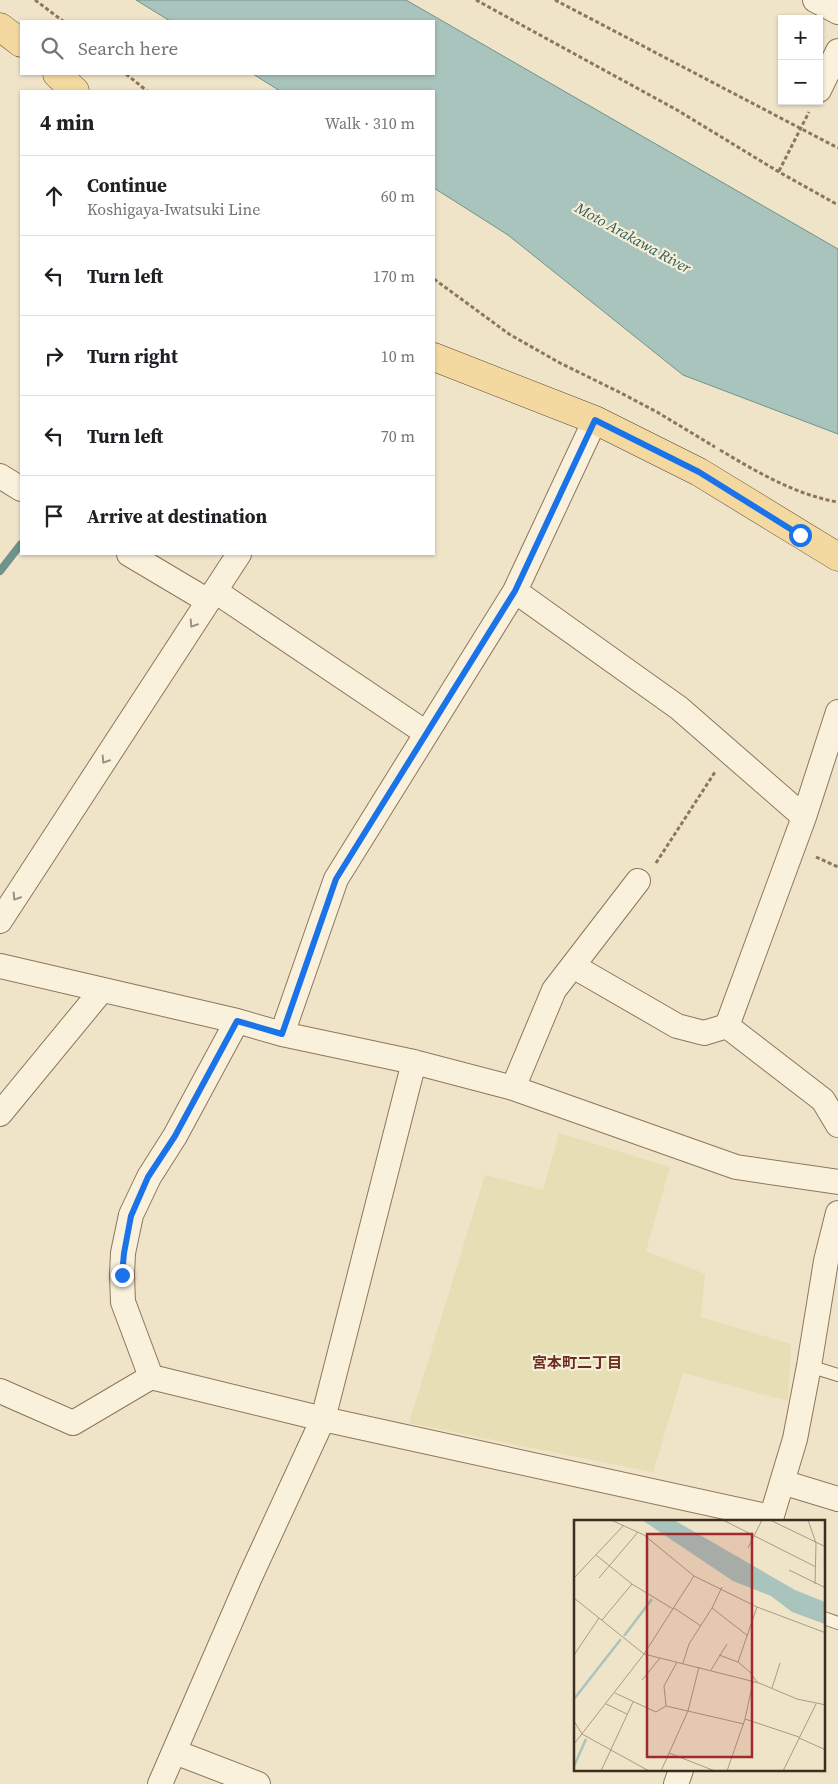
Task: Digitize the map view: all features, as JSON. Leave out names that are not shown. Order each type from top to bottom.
[{"type":"main road","points":[[0,26],[20,41]]},
{"type":"main road","points":[[58,75],[74,90]]},
{"type":"main road","points":[[435,356],[595,420],[699,472],[838,557]]},
{"type":"street","points":[[815,0],[838,12]]},
{"type":"street","points":[[811,107],[838,51]]},
{"type":"street","points":[[282,1034],[336,879],[515,591],[595,420]]},
{"type":"street","points":[[0,476],[20,488]]},
{"type":"street","points":[[131,555],[212,596],[426,734]]},
{"type":"street","points":[[0,921],[238,555]]},
{"type":"street","points":[[515,591],[679,708],[804,817]]},
{"type":"street","points":[[727,1026],[804,817],[838,712]]},
{"type":"street","points":[[514,1088],[554,990],[638,881]]},
{"type":"street","points":[[0,966],[237,1021],[282,1034],[414,1062],[514,1088],[736,1167],[838,1182]]},
{"type":"street","points":[[573,966],[677,1026],[704,1033],[727,1026]]},
{"type":"street","points":[[0,1114],[102,990]]},
{"type":"street","points":[[151,1377],[123,1302],[122,1275],[124,1253],[131,1216],[148,1177],[175,1136],[237,1021]]},
{"type":"street","points":[[727,1026],[823,1100],[838,1125]]},
{"type":"street","points":[[160,1784],[250,1578],[323,1418],[414,1062]]},
{"type":"street","points":[[0,1391],[73,1424],[151,1377],[323,1418],[771,1519],[795,1439],[832,1262],[838,1214]]},
{"type":"street","points":[[782,1482],[838,1499]]},
{"type":"street","points":[[175,1752],[258,1784]]},
{"type":"street","points":[[676,1784],[680,1772]]},
{"type":"lane","points":[[810,1366],[838,1376]]},
{"type":"lane","points":[[826,1619],[838,1623]]},
{"type":"path","points":[[35,0],[62,20]]},
{"type":"path","points":[[476,0],[677,110],[779,172],[838,205]]},
{"type":"path","points":[[555,0],[811,107],[838,148]]},
{"type":"path","points":[[127,75],[146,90]]},
{"type":"path","points":[[779,172],[811,107]]},
{"type":"path","points":[[435,280],[509,334],[560,364],[657,412],[751,469],[801,492],[838,502]]},
{"type":"path","points":[[638,881],[655,864],[729,750]]},
{"type":"shaded area","points":[[559,1133],[670,1167],[646,1251],[705,1274],[701,1317],[791,1344],[788,1401],[683,1373],[653,1472],[409,1423],[485,1175],[543,1190]]},
{"type":"water","name":"Moto Arakawa River","points":[[136,0],[406,0],[838,249],[838,434],[683,375],[508,235],[435,189],[435,90],[278,90],[255,75],[435,75],[435,20],[168,20]]},
{"type":"waterway","points":[[0,571],[20,545]]},
{"type":"district","name":"宮本町二丁目","points":[[577,1363]]},
{"type":"route","points":[[122,1275],[131,1216],[148,1177],[175,1136],[237,1021],[282,1034],[336,879],[515,591],[595,420],[699,472],[800,535]]}]
